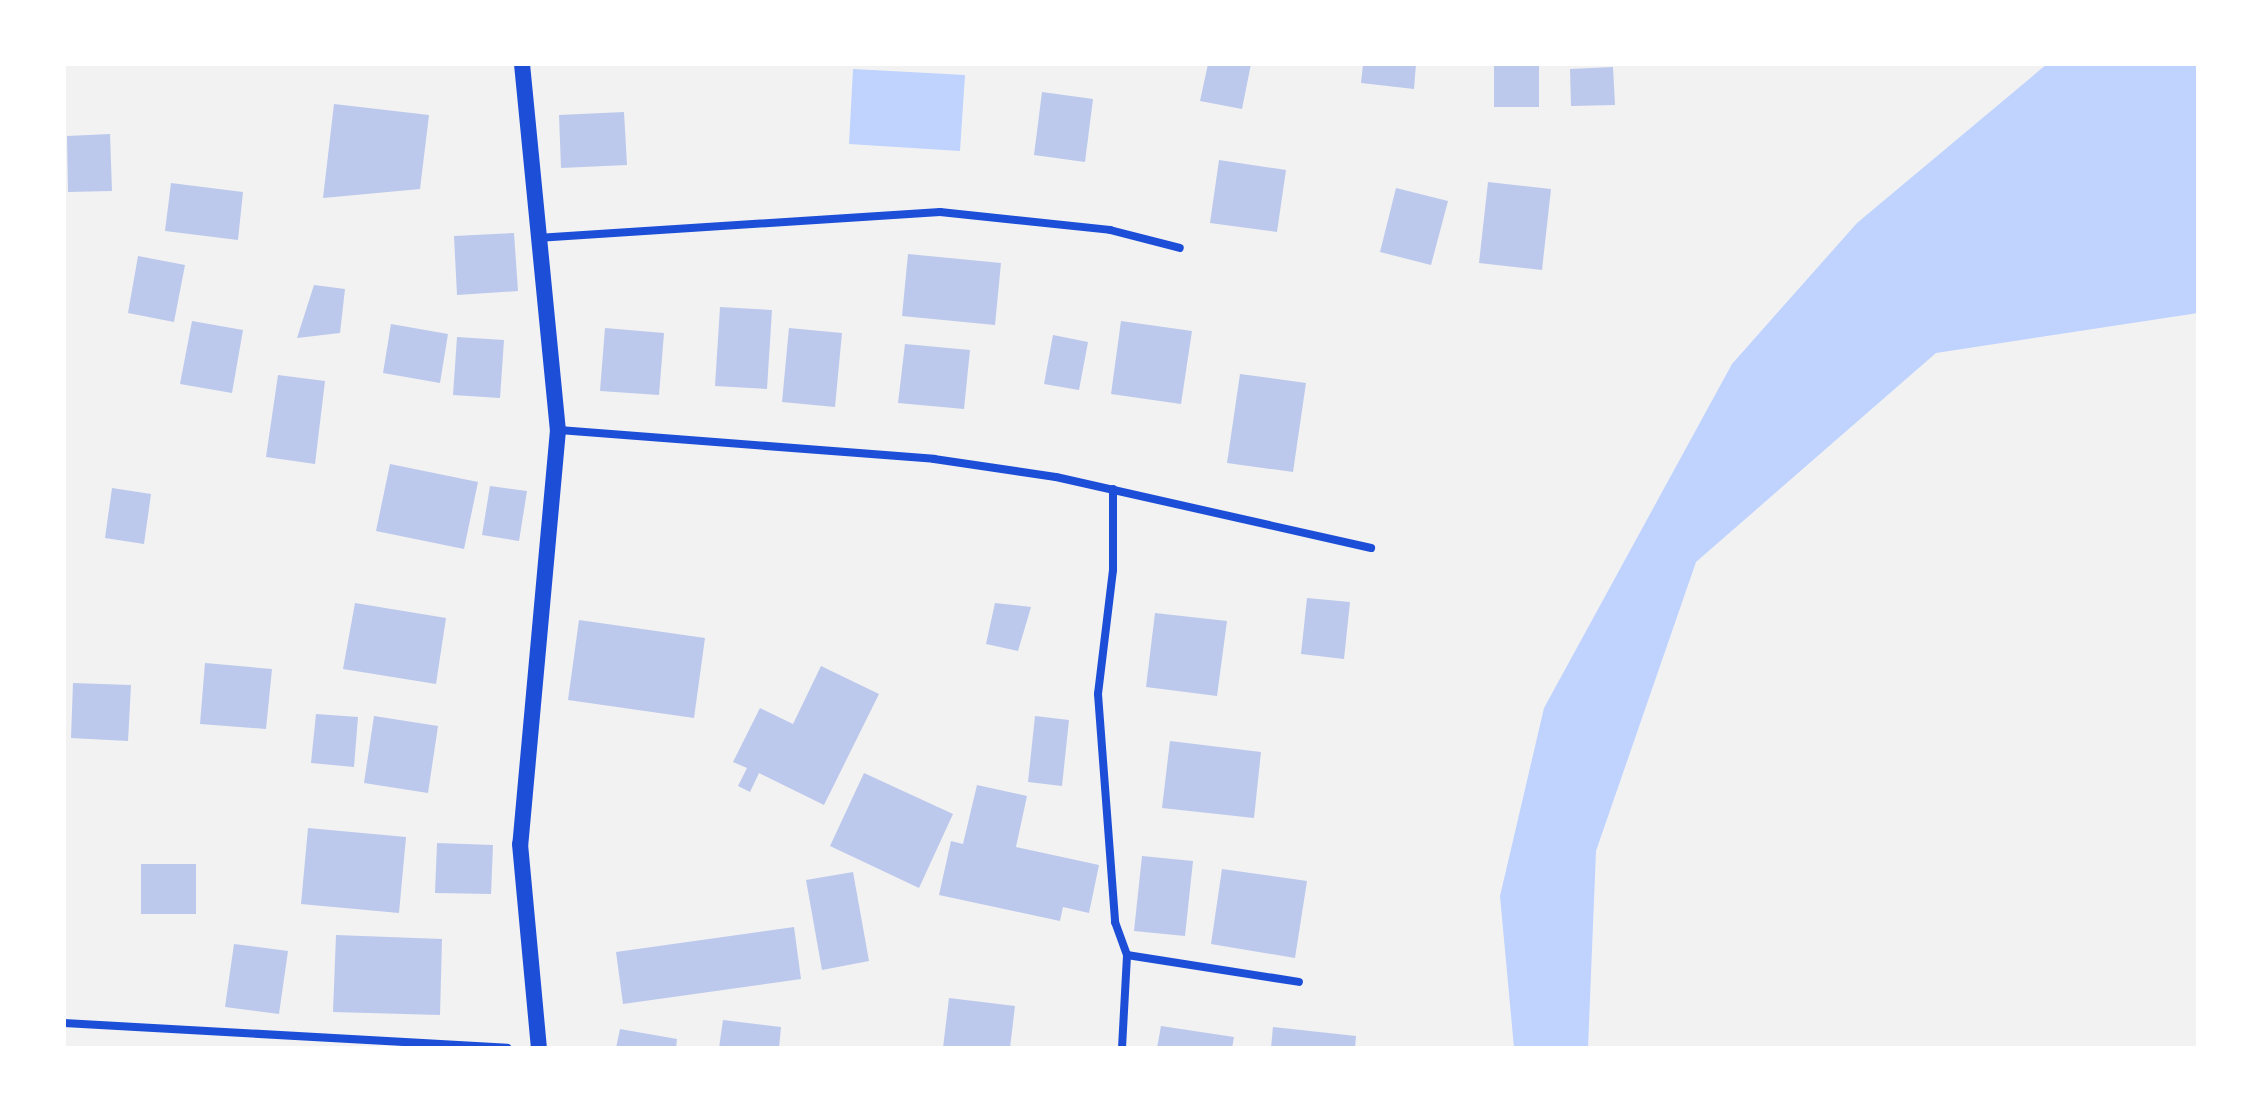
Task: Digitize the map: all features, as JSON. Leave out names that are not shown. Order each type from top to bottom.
[{"type":"main road","points":[[522,64],[536,238],[558,430],[520,844],[539,1048]]},
{"type":"street","points":[[536,238],[940,212],[1110,230],[1180,248]]},
{"type":"street","points":[[558,430],[934,459],[1113,489],[1371,548]]},
{"type":"street","points":[[1113,489],[1099,744],[1115,922],[1127,955],[1122,1048]]},
{"type":"street","points":[[1127,955],[1299,982]]},
{"type":"street","points":[[64,1023],[230,1027],[507,1048]]},
{"type":"water","points":[[2047,64],[2198,64],[2198,313],[1936,353],[1696,562],[1596,851],[1588,1048],[1514,1048],[1500,896],[1544,708],[1732,364],[1857,223]]},
{"type":"water","points":[[853,69],[965,75],[960,151],[849,144]]},
{"type":"building","points":[[1208,64],[1251,64],[1242,109],[1200,101]]},
{"type":"building","points":[[1363,64],[1416,64],[1414,89],[1361,83]]},
{"type":"building","points":[[1494,64],[1539,64],[1539,107],[1494,107]]},
{"type":"building","points":[[1613,67],[1615,105],[1571,106],[1570,69]]},
{"type":"building","points":[[1042,92],[1093,99],[1085,162],[1034,155]]},
{"type":"building","points":[[334,104],[429,115],[420,189],[323,198]]},
{"type":"building","points":[[624,112],[627,165],[561,168],[559,115]]},
{"type":"building","points":[[110,134],[112,191],[68,192],[67,136]]},
{"type":"building","points":[[1219,160],[1286,170],[1277,232],[1210,223]]},
{"type":"building","points":[[1488,182],[1551,189],[1542,270],[1479,263]]},
{"type":"building","points":[[171,183],[243,192],[238,240],[165,231]]},
{"type":"building","points":[[1396,188],[1448,201],[1431,265],[1380,252]]},
{"type":"building","points":[[514,233],[518,291],[457,295],[454,236]]},
{"type":"building","points":[[908,254],[1001,263],[995,325],[902,316]]},
{"type":"building","points":[[138,256],[185,265],[174,322],[128,313]]},
{"type":"building","points":[[314,285],[345,289],[340,333],[297,338]]},
{"type":"building","points":[[720,307],[772,310],[767,389],[715,386]]},
{"type":"building","points":[[192,321],[243,330],[232,393],[180,384]]},
{"type":"building","points":[[1121,321],[1192,331],[1181,404],[1111,394]]},
{"type":"building","points":[[391,324],[448,334],[440,383],[383,373]]},
{"type":"building","points":[[605,328],[664,333],[659,395],[600,391]]},
{"type":"building","points":[[789,328],[842,333],[835,407],[782,402]]},
{"type":"building","points":[[1053,335],[1088,342],[1079,390],[1044,384]]},
{"type":"building","points":[[457,337],[504,340],[500,398],[453,395]]},
{"type":"building","points":[[905,344],[970,350],[964,409],[898,403]]},
{"type":"building","points":[[1240,374],[1306,383],[1293,472],[1227,463]]},
{"type":"building","points":[[278,375],[325,381],[315,464],[266,457]]},
{"type":"building","points":[[390,464],[478,482],[464,549],[376,531]]},
{"type":"building","points":[[490,486],[527,491],[519,541],[482,535]]},
{"type":"building","points":[[112,488],[151,494],[144,544],[105,538]]},
{"type":"building","points":[[1307,598],[1350,602],[1344,659],[1301,654]]},
{"type":"building","points":[[355,603],[446,618],[436,684],[343,669]]},
{"type":"building","points":[[995,603],[1031,607],[1018,651],[986,644]]},
{"type":"building","points":[[1155,613],[1227,621],[1217,696],[1146,687]]},
{"type":"building","points":[[579,620],[705,638],[694,718],[568,700]]},
{"type":"building","points":[[205,663],[272,669],[266,729],[200,724]]},
{"type":"building","points":[[821,666],[879,694],[824,805],[759,773],[750,792],[738,786],[747,768],[733,762],[760,708],[793,724]]},
{"type":"building","points":[[73,683],[131,685],[128,741],[71,738]]},
{"type":"building","points":[[316,714],[358,717],[354,767],[311,763]]},
{"type":"building","points":[[374,716],[438,726],[428,793],[364,783]]},
{"type":"building","points":[[1035,716],[1069,720],[1062,786],[1028,782]]},
{"type":"building","points":[[1170,741],[1261,752],[1254,818],[1162,808]]},
{"type":"building","points":[[864,773],[953,814],[919,888],[830,846]]},
{"type":"building","points":[[977,785],[1027,796],[1016,847],[1099,865],[1089,913],[1063,907],[1060,921],[939,895],[951,841],[963,844]]},
{"type":"building","points":[[308,828],[406,837],[399,913],[301,904]]},
{"type":"building","points":[[437,843],[493,845],[491,894],[435,893]]},
{"type":"building","points":[[1142,856],[1193,861],[1185,936],[1134,931]]},
{"type":"building","points":[[141,864],[196,864],[196,914],[141,914]]},
{"type":"building","points":[[1222,869],[1307,881],[1295,958],[1211,944]]},
{"type":"building","points":[[853,872],[869,961],[822,970],[806,880]]},
{"type":"building","points":[[794,927],[801,979],[623,1004],[616,952]]},
{"type":"building","points":[[336,935],[442,939],[440,1015],[333,1012]]},
{"type":"building","points":[[234,944],[288,951],[279,1014],[225,1007]]},
{"type":"building","points":[[949,998],[1015,1006],[1010,1048],[943,1048]]},
{"type":"building","points":[[723,1020],[781,1027],[779,1048],[719,1048]]},
{"type":"building","points":[[1161,1026],[1234,1037],[1232,1048],[1157,1048]]},
{"type":"building","points":[[1273,1027],[1356,1036],[1355,1048],[1271,1048]]},
{"type":"building","points":[[620,1029],[677,1039],[676,1048],[616,1048]]}]
